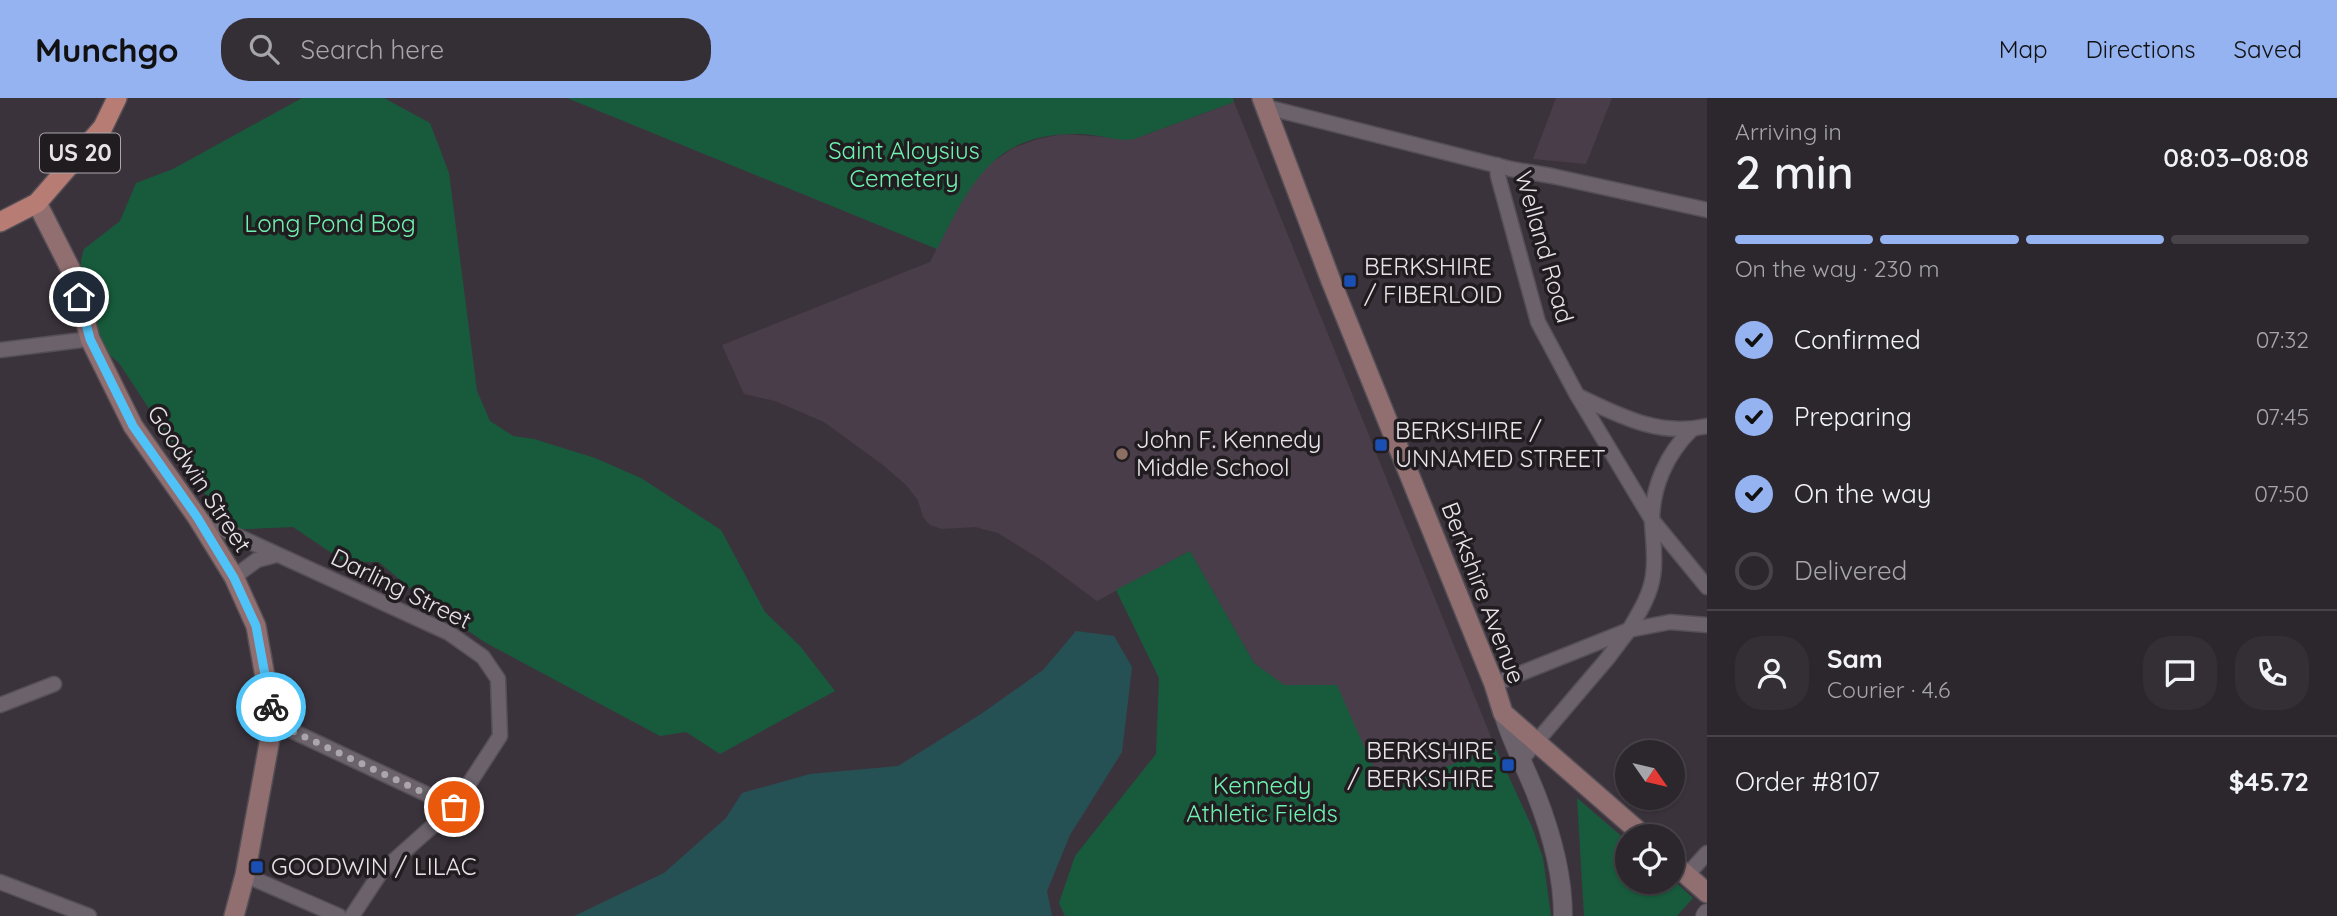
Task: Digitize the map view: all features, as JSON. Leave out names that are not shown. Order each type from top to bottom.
[{"type":"main road","name":"US 20","points":[[0,222],[37,202],[103,127],[117,98]]},
{"type":"main road","name":"Berkshire Avenue","points":[[1264,103],[1331,281],[1494,684],[1503,713]]},
{"type":"main road","name":"Goodwin Street","points":[[37,202],[74,276],[90,339],[133,426],[197,517],[234,578],[256,626],[273,722],[245,875],[234,916]]},
{"type":"main road","points":[[1503,713],[1630,824]]},
{"type":"main road","points":[[1685,873],[1707,893]]},
{"type":"street","points":[[1264,103],[1497,165],[1707,210]]},
{"type":"street","name":"Welland Road","points":[[1497,165],[1538,323],[1577,395],[1652,520],[1707,587]]},
{"type":"street","points":[[0,350],[90,339]]},
{"type":"street","points":[[1577,395],[1650,427],[1691,430],[1707,426]]},
{"type":"street","points":[[1521,760],[1607,659],[1629,630],[1649,592],[1655,553],[1652,520],[1659,480],[1666,460],[1676,444],[1691,430]]},
{"type":"street","name":"Darling Street","points":[[197,517],[449,633],[483,657],[498,679],[500,736],[454,807],[381,872],[352,916]]},
{"type":"street","points":[[234,578],[257,560],[276,555]]},
{"type":"street","points":[[1494,684],[1629,630],[1670,622],[1707,625]]},
{"type":"street","points":[[0,705],[54,684]]},
{"type":"street","name":"Berkshire Avenue","points":[[1503,713],[1508,732],[1536,794],[1553,845],[1563,898],[1563,916]]},
{"type":"street","points":[[273,722],[454,807]]},
{"type":"street","points":[[1685,866],[1707,853]]},
{"type":"street","points":[[245,875],[339,916]]},
{"type":"street","points":[[0,882],[89,916]]},
{"type":"shaded area","points":[[1556,98],[1612,98],[1586,164],[1533,159]]},
{"type":"shaded area","name":"John F. Kennedy Middle School","points":[[1234,102],[1495,747],[1384,793],[1284,686],[1254,663],[1190,551],[1097,601],[1043,561],[998,533],[975,527],[942,529],[930,525],[923,517],[918,500],[906,485],[824,422],[775,401],[744,394],[722,345],[930,262],[967,190],[987,166],[1013,148],[1063,134],[1134,139]]},
{"type":"green space","name":"Long Pond Bog","points":[[302,98],[384,98],[430,123],[449,173],[477,391],[490,421],[513,436],[534,439],[595,458],[641,478],[721,530],[765,612],[800,646],[835,691],[720,754],[686,732],[660,736],[486,643],[430,605],[379,562],[345,562],[293,527],[229,530],[119,363],[88,336],[81,284],[81,260],[84,249],[120,221],[136,183],[173,169]]},
{"type":"green space","name":"Saint Aloysius Cemetery","points":[[567,98],[1233,98],[1234,102],[1134,139],[1081,134],[1051,135],[1027,141],[1006,152],[989,166],[962,203],[937,249]]},
{"type":"green space","name":"Kennedy Athletic Fields","points":[[1190,551],[1254,663],[1284,685],[1337,685],[1384,792],[1495,747],[1532,827],[1543,858],[1551,916],[1065,916],[1059,903],[1075,856],[1156,754],[1159,678],[1116,590]]},
{"type":"green space","points":[[1577,798],[1615,831],[1615,894],[1685,894],[1685,891],[1693,898],[1677,916],[1584,916]]},
{"type":"water","points":[[1076,631],[1114,636],[1132,667],[1122,752],[1070,835],[1047,891],[1052,916],[574,916],[664,873],[726,818],[742,793],[810,774],[898,766],[981,714],[1043,670]]},
{"type":"way so far","points":[[271,707],[273,722],[454,807]]},
{"type":"place","name":"BERKSHIRE / FIBERLOID","points":[[1350,281]]},
{"type":"place","name":"BERKSHIRE / UNNAMED STREET","points":[[1381,445]]},
{"type":"place","name":"John F. Kennedy Middle School","points":[[1122,454]]},
{"type":"place","name":"BERKSHIRE / BERKSHIRE","points":[[1508,765]]},
{"type":"place","name":"GOODWIN / LILAC","points":[[257,867]]},
{"type":"route","points":[[79,297],[90,339],[133,426],[197,517],[234,578],[256,626],[271,707]]}]
